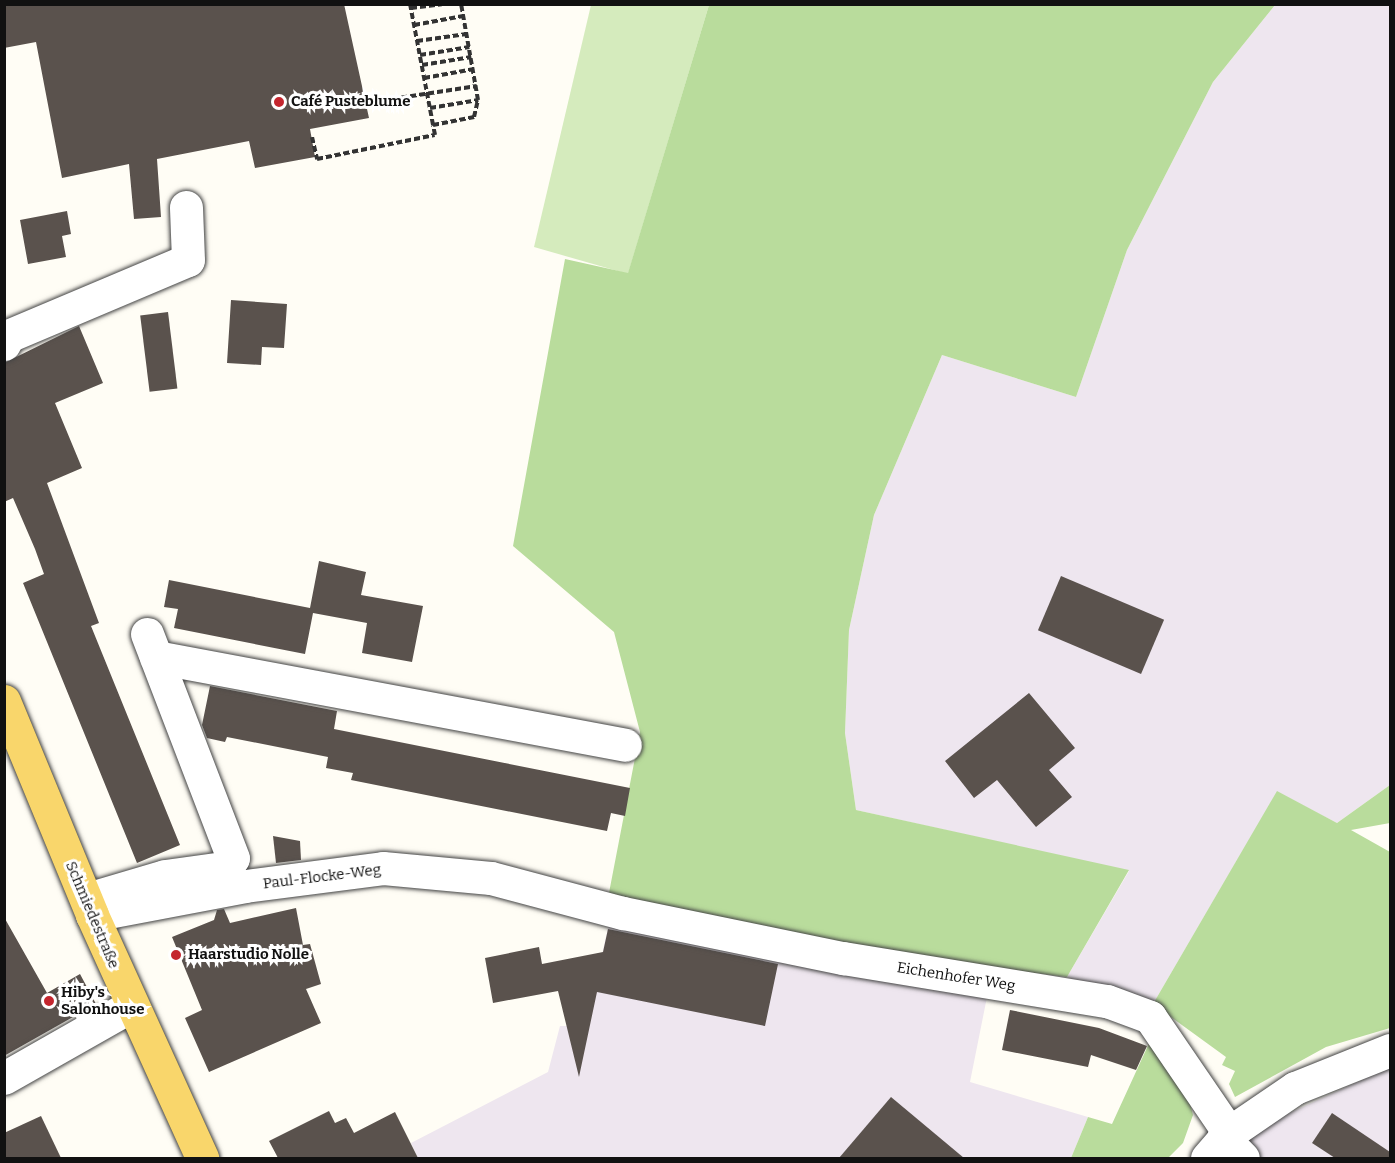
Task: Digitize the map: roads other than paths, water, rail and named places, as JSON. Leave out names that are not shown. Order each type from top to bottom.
[{"type":"main road","name":"Schmiedestraße","points":[[4,701],[88,908],[202,1158]]},
{"type":"street","points":[[4,344],[8,336],[188,260],[186,207]]},
{"type":"street","points":[[88,908],[165,876],[224,868],[233,858],[151,646],[625,745]]},
{"type":"street","name":"Paul-Flocke-Weg","points":[[88,908],[383,868],[491,878],[623,913]]},
{"type":"street","name":"Eichenhofer Weg","points":[[623,913],[843,958],[1107,1001],[1150,1017],[1226,1147],[1295,1088],[1390,1050]]},
{"type":"street","points":[[4,1078],[131,1005]]},
{"type":"place","name":"Café Pusteblume","points":[[279,102]]},
{"type":"place","name":"Haarstudio Nolle","points":[[176,955]]},
{"type":"place","name":"Hiby's Salonhouse","points":[[49,1001]]}]
